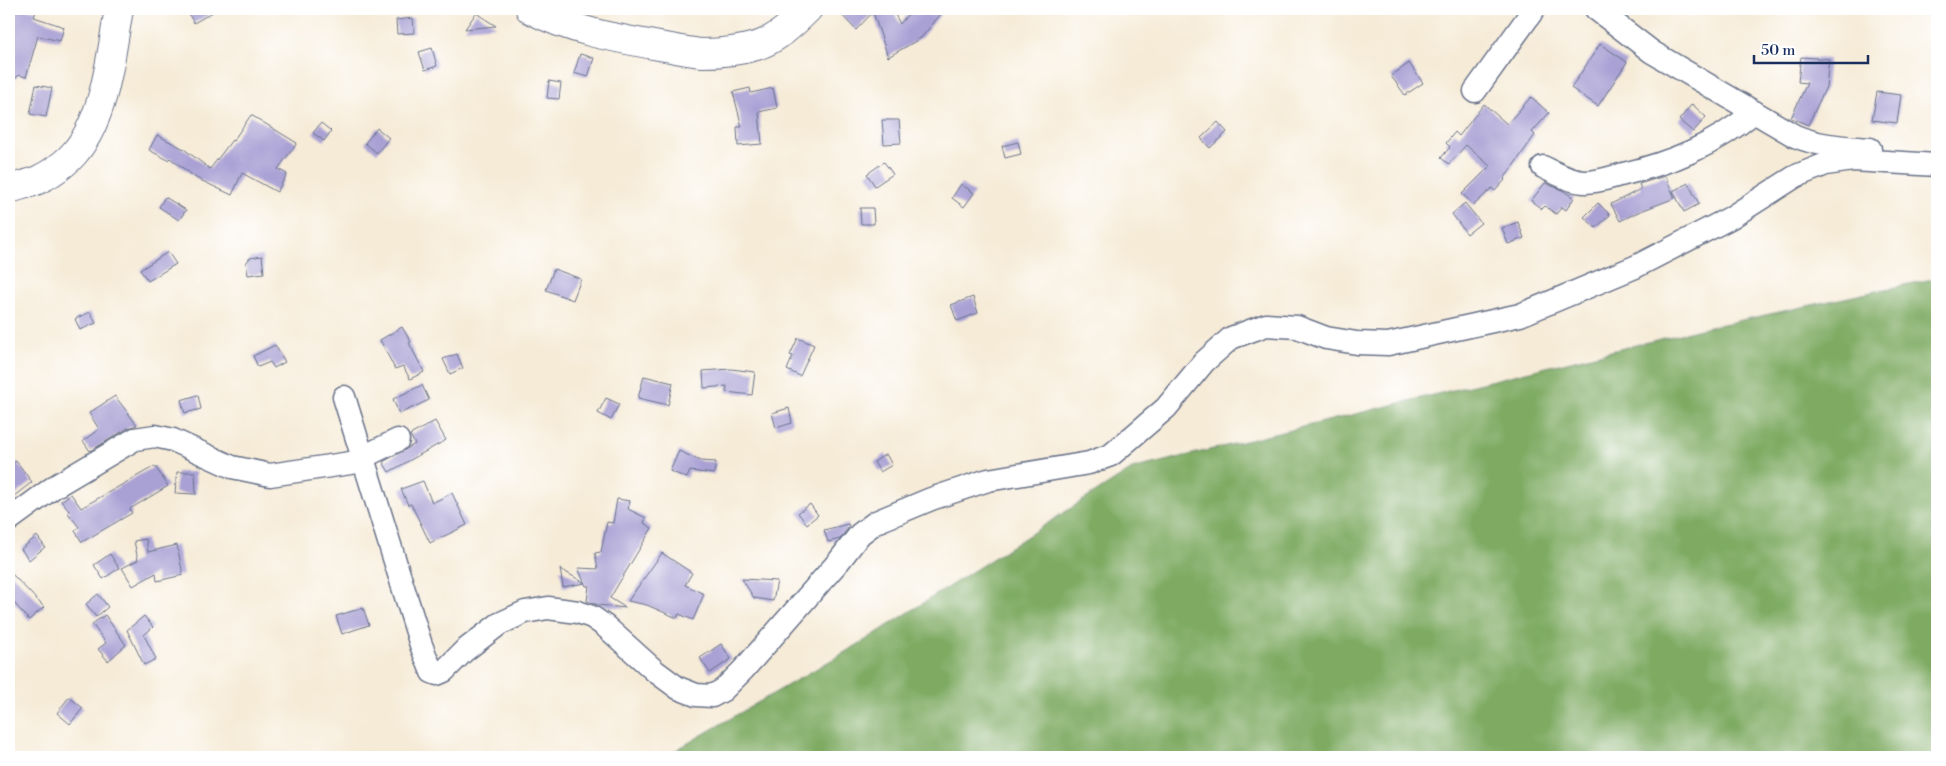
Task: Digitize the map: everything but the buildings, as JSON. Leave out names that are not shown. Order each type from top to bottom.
[{"type":"highway","points":[[9,189],[38,180],[64,163],[77,151],[91,128],[104,86],[119,9]]},
{"type":"highway","points":[[530,9],[547,18],[586,29],[643,43],[700,53],[727,52],[757,46],[790,27],[808,9]]},
{"type":"street","points":[[1475,91],[1534,9]]},
{"type":"street","points":[[1596,9],[1652,52],[1788,132],[1811,143],[1896,152],[1915,156],[1932,165]]},
{"type":"street","points":[[1543,167],[1585,182],[1645,169],[1711,143],[1733,130],[1754,112]]},
{"type":"street","points":[[344,397],[421,645],[432,672],[437,674],[444,670],[464,651],[499,624],[525,612],[548,608],[578,612],[592,617],[678,688],[696,695],[712,696],[723,690],[742,670],[839,561],[860,534],[876,522],[931,499],[988,480],[1089,463],[1111,455],[1166,408],[1204,362],[1231,338],[1266,325],[1297,327],[1326,338],[1357,343],[1388,344],[1520,315],[1635,267],[1730,218],[1796,176],[1826,164],[1853,160],[1932,165]]},
{"type":"street","points":[[9,520],[54,487],[135,439],[155,436],[173,440],[232,467],[270,475],[363,459],[398,440]]},
{"type":"green space","points":[[1937,278],[1937,757],[664,757],[864,641],[1132,469],[1705,328]]}]
